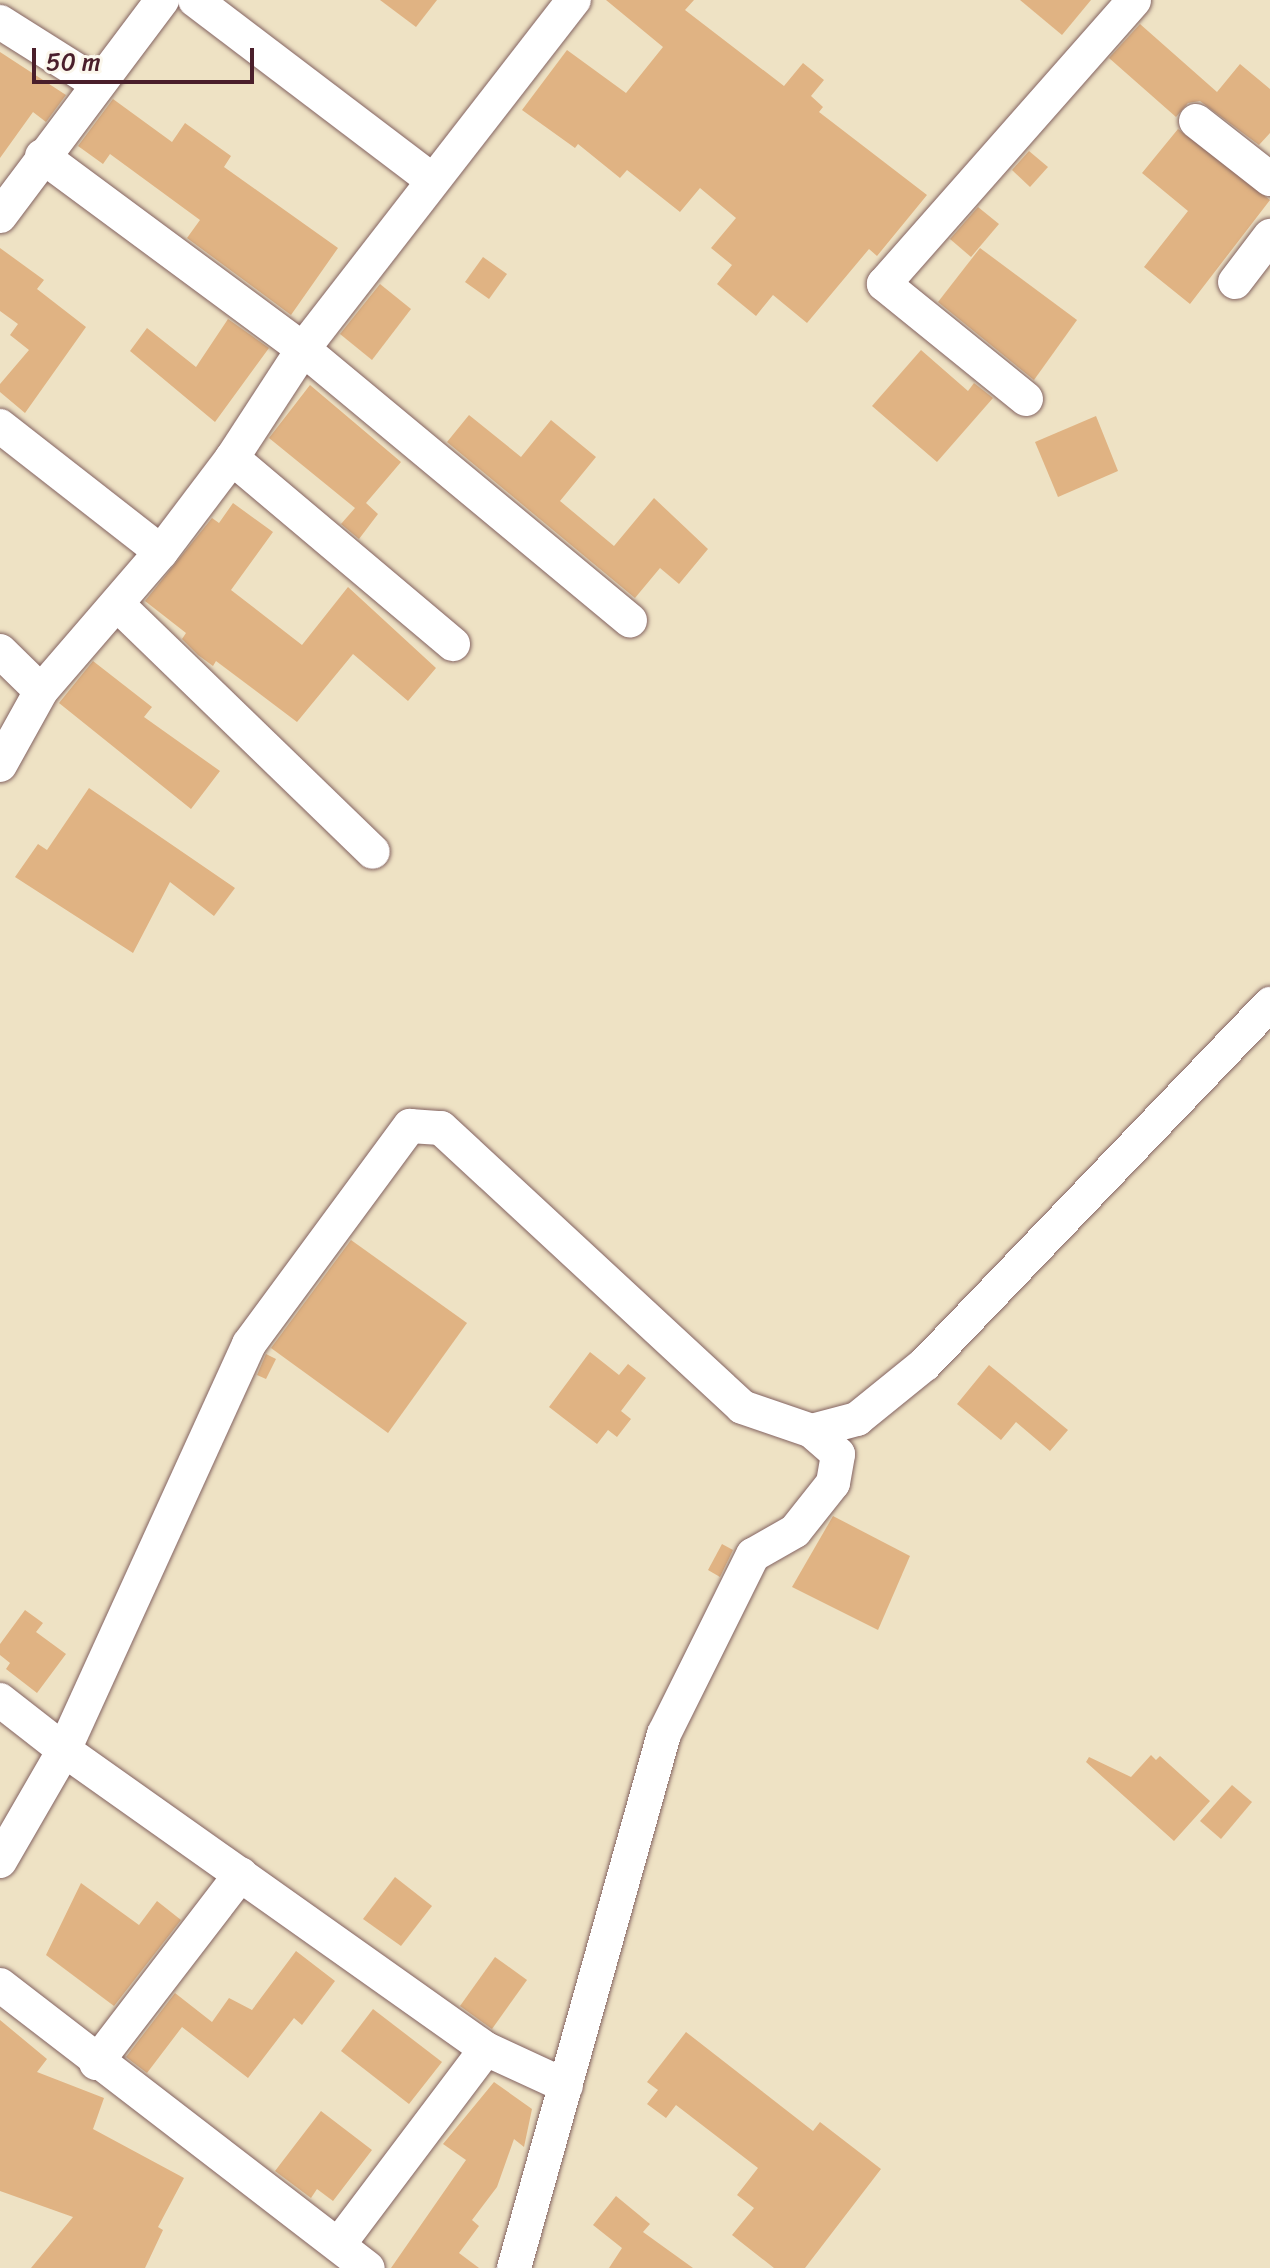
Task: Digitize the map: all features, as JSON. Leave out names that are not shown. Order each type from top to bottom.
[{"type":"street","points":[[0,216],[162,0]]},
{"type":"street","points":[[195,0],[432,180]]},
{"type":"street","points":[[0,765],[41,691],[161,552],[232,458],[303,349],[574,0]]},
{"type":"street","points":[[1026,399],[884,284],[1134,0]]},
{"type":"street","points":[[0,22],[97,83]]},
{"type":"street","points":[[1196,121],[1270,179]]},
{"type":"street","points":[[42,156],[303,349],[630,620]]},
{"type":"street","points":[[1235,282],[1270,236]]},
{"type":"street","points":[[0,426],[161,552]]},
{"type":"street","points":[[232,458],[453,644]]},
{"type":"street","points":[[117,604],[373,852]]},
{"type":"street","points":[[0,651],[41,691]]},
{"type":"street","points":[[812,1431],[857,1419],[925,1364],[1270,1004]]},
{"type":"street","points":[[0,1861],[64,1750],[249,1344],[410,1126],[441,1128],[742,1407],[812,1431],[838,1454],[833,1483],[795,1531],[753,1555],[664,1734],[596,1963],[566,2086],[514,2268]]},
{"type":"street","points":[[0,1700],[64,1750],[486,2049],[566,2086]]},
{"type":"street","points":[[96,2063],[241,1874]]},
{"type":"street","points":[[0,1985],[96,2063],[368,2268]]},
{"type":"street","points":[[339,2244],[486,2049]]},
{"type":"building","points":[[380,0],[437,0],[416,27]]},
{"type":"building","points":[[606,0],[694,0],[685,10],[784,86],[803,63],[824,80],[811,96],[823,107],[819,112],[927,195],[877,256],[869,249],[807,323],[773,295],[756,316],[717,284],[732,265],[711,248],[736,218],[700,188],[680,212],[627,170],[620,178],[578,144],[575,148],[522,110],[567,50],[626,93],[663,47]]},
{"type":"building","points":[[1020,0],[1091,0],[1062,35]]},
{"type":"building","points":[[1140,24],[1217,92],[1240,64],[1270,89],[1270,133],[1259,145],[1200,101],[1188,103],[1176,117],[1109,58]]},
{"type":"building","points":[[0,52],[66,95],[46,122],[33,112],[0,158]]},
{"type":"building","points":[[113,99],[172,142],[185,123],[231,156],[224,167],[338,248],[291,315],[187,238],[200,220],[110,154],[103,164],[78,146]]},
{"type":"building","points":[[1178,129],[1270,200],[1190,304],[1144,267],[1188,211],[1142,173]]},
{"type":"building","points":[[1029,151],[1048,167],[1030,187],[1012,170]]},
{"type":"building","points":[[978,207],[999,224],[971,257],[950,239]]},
{"type":"building","points":[[0,248],[44,280],[37,289],[86,327],[25,413],[0,392],[0,384],[29,350],[10,335],[18,324],[0,311]]},
{"type":"building","points":[[980,248],[1077,320],[1034,380],[938,302]]},
{"type":"building","points":[[483,257],[507,274],[489,299],[465,282]]},
{"type":"building","points":[[380,284],[411,309],[372,360],[340,334]]},
{"type":"building","points":[[228,319],[269,348],[215,422],[130,351],[147,328],[196,367]]},
{"type":"building","points":[[921,350],[968,391],[974,383],[993,398],[937,462],[872,406]]},
{"type":"building","points":[[310,385],[401,462],[366,503],[378,514],[359,539],[341,524],[355,508],[269,438]]},
{"type":"building","points":[[469,415],[521,457],[551,420],[596,457],[560,501],[614,546],[654,498],[708,549],[679,584],[660,568],[635,598],[447,442]]},
{"type":"building","points":[[1096,416],[1118,471],[1058,497],[1035,442]]},
{"type":"building","points":[[233,503],[273,532],[231,590],[302,645],[348,587],[436,668],[408,701],[353,654],[297,722],[216,661],[213,666],[198,655],[182,639],[186,633],[145,601],[212,518],[219,523]]},
{"type":"building","points":[[93,661],[152,707],[144,717],[220,771],[191,809],[59,703]]},
{"type":"building","points":[[89,788],[235,888],[214,916],[170,882],[133,953],[15,877],[38,844],[47,850]]},
{"type":"building","points":[[351,1240],[467,1323],[388,1433],[271,1348]]},
{"type":"building","points":[[590,1352],[619,1375],[628,1364],[646,1378],[621,1411],[631,1419],[617,1437],[608,1430],[597,1444],[549,1407]]},
{"type":"building","points":[[266,1354],[276,1359],[266,1379],[257,1375]]},
{"type":"building","points":[[989,1365],[1068,1430],[1050,1451],[1016,1422],[1001,1440],[957,1404]]},
{"type":"building","points":[[833,1516],[910,1556],[878,1630],[792,1587]]},
{"type":"building","points":[[722,1544],[733,1550],[720,1577],[708,1570]]},
{"type":"building","points":[[25,1610],[43,1623],[36,1632],[66,1654],[37,1693],[6,1669],[10,1663],[0,1655],[0,1644]]},
{"type":"building","points":[[1151,1755],[1156,1760],[1160,1756],[1210,1801],[1174,1841],[1086,1762],[1089,1757],[1131,1777]]},
{"type":"building","points":[[1232,1785],[1252,1802],[1221,1839],[1200,1821]]},
{"type":"building","points":[[395,1877],[432,1906],[401,1946],[363,1919]]},
{"type":"building","points":[[81,1883],[139,1925],[157,1901],[181,1920],[114,2006],[46,1955]]},
{"type":"building","points":[[296,1951],[335,1981],[302,2025],[294,2018],[248,2078],[182,2027],[147,2073],[126,2057],[175,1993],[212,2022],[229,1998],[252,2010]]},
{"type":"building","points":[[495,1957],[527,1980],[492,2029],[460,2006]]},
{"type":"building","points":[[373,2009],[442,2062],[409,2104],[341,2051]]},
{"type":"building","points":[[0,2020],[47,2059],[37,2072],[104,2098],[93,2129],[184,2178],[158,2227],[163,2230],[145,2268],[31,2268],[73,2217],[0,2191]]},
{"type":"building","points":[[686,2032],[813,2131],[820,2122],[881,2169],[805,2268],[774,2268],[732,2235],[754,2208],[737,2195],[758,2168],[676,2105],[666,2118],[647,2104],[658,2090],[647,2082]]},
{"type":"building","points":[[494,2082],[532,2109],[524,2147],[514,2139],[497,2187],[472,2220],[479,2226],[459,2253],[479,2268],[391,2268],[466,2160],[443,2144]]},
{"type":"building","points":[[321,2111],[372,2150],[333,2201],[317,2189],[311,2198],[275,2171]]},
{"type":"building","points":[[616,2196],[650,2224],[643,2232],[693,2268],[609,2268],[622,2248],[593,2225]]}]
